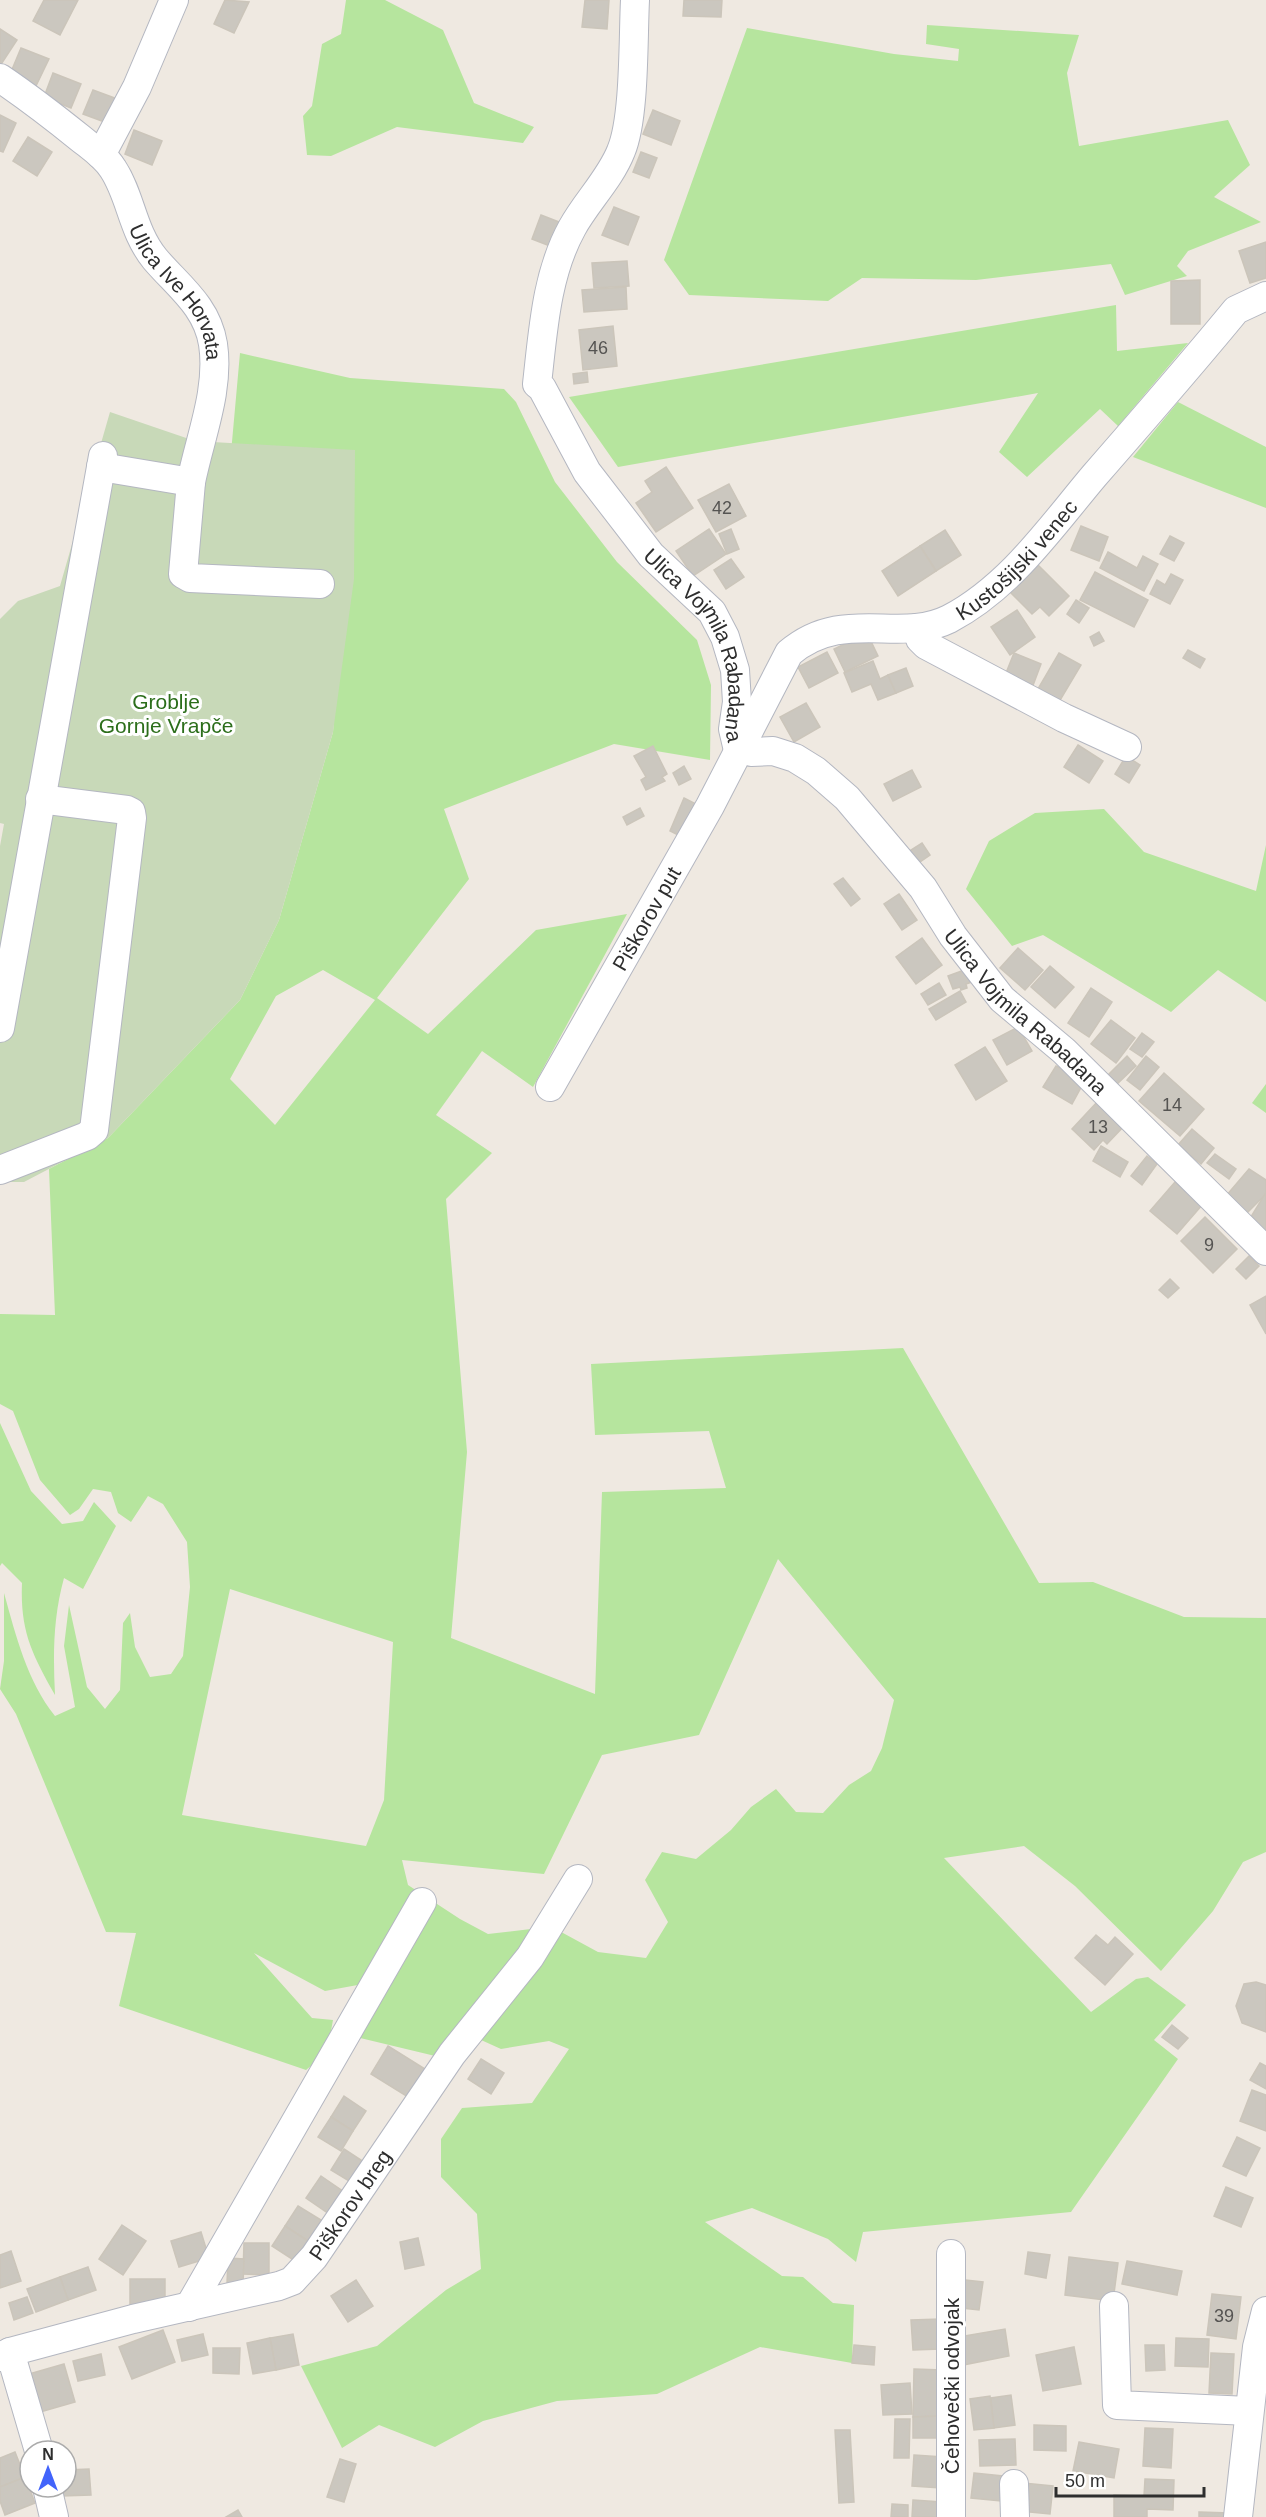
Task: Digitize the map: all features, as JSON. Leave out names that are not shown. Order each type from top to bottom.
[{"type":"street","points":[[101,155],[137,87],[174,0]]},
{"type":"street","name":"Ulica Vojmila Rabadana","points":[[635,0],[628,123],[621,151],[572,228],[559,262],[550,289],[537,384],[542,388],[587,472],[651,555],[712,612],[724,637],[735,670],[737,702],[734,738],[741,749],[773,751],[795,758],[816,771],[847,798],[923,888],[953,936],[1002,999],[1064,1051],[1266,1251]]},
{"type":"street","name":"Ulica Ive Horvata","points":[[0,78],[31,98],[101,155],[113,169],[138,233],[154,258],[196,302],[207,323],[213,343],[214,377],[190,482],[183,574],[190,578],[320,584]]},
{"type":"street","name":"Kustošijski venec","points":[[741,749],[783,662],[802,641],[839,629],[871,626],[917,627],[948,619],[967,608],[1014,571],[1236,310],[1266,296]]},
{"type":"street","points":[[0,1028],[102,461],[190,482]]},
{"type":"street","points":[[917,627],[920,639],[926,645],[1064,718],[1127,747]]},
{"type":"street","name":"Piškorov put","points":[[550,1087],[741,749]]},
{"type":"street","points":[[0,1170],[87,1136],[94,1130],[132,818],[131,812],[127,810],[40,799]]},
{"type":"street","name":"Piškorov breg","points":[[5,2355],[279,2286],[292,2280],[314,2258],[452,2054],[530,1957],[578,1879]]},
{"type":"street","points":[[189,2307],[422,1902]]},
{"type":"street","name":"Čehovečki odvojak","points":[[951,2254],[951,2517]]},
{"type":"street","points":[[1114,2306],[1117,2405],[1249,2411]]},
{"type":"street","points":[[1238,2517],[1257,2347],[1266,2311]]},
{"type":"street","points":[[5,2355],[35,2439]]},
{"type":"street","points":[[1014,2484],[1016,2517]]},
{"type":"street","points":[[50,2499],[54,2517]]},
{"type":"green space","points":[[346,0],[385,0],[443,30],[474,103],[534,127],[523,143],[397,127],[331,156],[307,155],[303,116],[312,106],[322,44],[341,34]]},
{"type":"green space","points":[[927,25],[1079,35],[1067,73],[1079,146],[1228,120],[1250,165],[1214,197],[1261,222],[1188,251],[1177,266],[1187,276],[1125,295],[1111,264],[976,280],[862,278],[828,301],[689,295],[664,260],[747,28],[894,54],[958,61],[959,49],[926,44]]},
{"type":"green space","points":[[1116,305],[1117,351],[1188,343],[1118,426],[1100,409],[1027,477],[999,452],[1038,393],[618,467],[569,397]]},
{"type":"green space","points":[[240,353],[350,378],[504,389],[516,402],[555,482],[617,562],[697,640],[711,685],[710,760],[614,744],[444,809],[469,879],[377,998],[428,1034],[536,930],[627,914],[533,1087],[482,1051],[436,1115],[492,1153],[446,1199],[467,1452],[451,1638],[595,1694],[602,1492],[726,1488],[709,1431],[595,1435],[591,1364],[903,1348],[1039,1583],[1093,1582],[1184,1617],[1266,1618],[1266,1852],[1243,1862],[1213,1911],[1161,1971],[1075,1886],[1024,1846],[944,1858],[1091,2012],[1136,1979],[1148,1977],[1186,2005],[1154,2040],[1178,2059],[1071,2212],[863,2232],[856,2262],[828,2239],[752,2208],[705,2222],[782,2276],[803,2277],[833,2303],[854,2305],[852,2363],[760,2347],[657,2394],[557,2401],[483,2421],[435,2447],[379,2425],[342,2448],[301,2366],[377,2346],[446,2290],[481,2269],[477,2214],[441,2177],[441,2139],[462,2108],[532,2103],[569,2049],[549,2041],[501,2049],[470,2035],[456,2061],[356,2037],[363,1984],[325,1991],[254,1953],[312,2018],[333,2020],[327,2052],[306,2070],[119,2006],[136,1933],[106,1932],[16,1714],[0,1689],[4,1661],[4,1593],[18,1642],[30,1673],[55,1716],[75,1707],[64,1646],[69,1605],[87,1687],[105,1709],[120,1690],[123,1623],[130,1613],[135,1647],[150,1677],[171,1674],[183,1656],[190,1587],[187,1542],[163,1504],[148,1496],[131,1522],[118,1513],[111,1492],[93,1489],[79,1509],[70,1515],[40,1480],[13,1411],[0,1404],[0,1314],[55,1315],[49,1169],[108,1138],[240,1000],[279,920],[333,732],[345,581],[230,464]],"holes":[[[323,970],[375,1000],[275,1125],[230,1079],[276,996]],[[778,1559],[894,1700],[882,1748],[871,1771],[849,1785],[823,1813],[796,1812],[776,1789],[751,1807],[731,1830],[696,1859],[662,1852],[645,1880],[668,1922],[646,1958],[598,1952],[563,1933],[531,1929],[488,1934],[460,1919],[408,1885],[402,1860],[544,1874],[602,1755],[699,1735]],[[230,1589],[393,1642],[384,1800],[366,1846],[182,1815]]]},
{"type":"green space","points":[[1178,402],[1266,447],[1266,508],[1133,457]]},
{"type":"green space","name":"Groblje Gornje Vrapče","points":[[110,412],[195,441],[355,450],[354,579],[333,732],[279,920],[240,1000],[108,1138],[24,1182],[0,1182],[0,846],[4,824],[0,823],[0,619],[18,601],[60,586]]},
{"type":"green space","points":[[1104,809],[1144,852],[1256,891],[1266,845],[1266,1002],[1218,970],[1171,1012],[1043,935],[1012,946],[966,889],[989,841],[1035,813]]},
{"type":"green space","points":[[1266,1084],[1266,1113],[1252,1103]]},
{"type":"green space","points":[[0,1423],[31,1491],[62,1524],[83,1521],[94,1502],[116,1526],[83,1589],[64,1578],[55,1636],[55,1695],[34,1654],[25,1629],[22,1583],[2,1563],[0,1566]]},
{"type":"building","points":[[44,0],[78,0],[60,35],[33,21]]},
{"type":"building","points":[[225,0],[249,2],[234,33],[214,24]]},
{"type":"building","points":[[585,0],[609,0],[607,29],[582,27]]},
{"type":"building","points":[[684,0],[722,0],[721,17],[683,16]]},
{"type":"building","points":[[0,29],[17,40],[0,66]]},
{"type":"building","points":[[21,48],[49,59],[35,88],[11,72]]},
{"type":"building","points":[[53,73],[81,84],[71,108],[44,97]]},
{"type":"building","points":[[93,90],[120,100],[110,124],[83,114]]},
{"type":"building","points":[[653,110],[680,121],[671,145],[643,134]]},
{"type":"building","points":[[0,115],[16,123],[3,152],[0,151]]},
{"type":"building","points":[[134,130],[162,141],[152,165],[125,154]]},
{"type":"building","points":[[28,137],[52,152],[37,176],[13,161]]},
{"type":"building","points":[[641,152],[657,158],[649,178],[633,172]]},
{"type":"building","points":[[614,207],[639,217],[628,245],[602,235]]},
{"type":"building","points":[[541,215],[559,222],[550,246],[532,239]]},
{"type":"building","points":[[1266,242],[1266,278],[1250,283],[1239,251]]},
{"type":"building","points":[[627,261],[629,286],[594,288],[592,263]]},
{"type":"building","points":[[1200,280],[1200,324],[1171,324],[1171,281]]},
{"type":"building","points":[[626,287],[627,309],[584,312],[582,290]]},
{"type":"building","points":[[613,326],[617,366],[583,370],[579,330]]},
{"type":"building","points":[[587,372],[588,382],[574,384],[573,374]]},
{"type":"building","points":[[666,467],[693,508],[656,532],[636,503],[652,492],[645,481]]},
{"type":"building","points":[[729,484],[746,516],[716,532],[698,500]]},
{"type":"building","points":[[1081,526],[1108,537],[1099,561],[1071,550]]},
{"type":"building","points":[[709,529],[726,554],[693,576],[676,551]]},
{"type":"building","points":[[731,529],[739,549],[727,554],[719,534]]},
{"type":"building","points":[[945,530],[961,555],[936,571],[920,546]]},
{"type":"building","points":[[1170,536],[1184,543],[1174,561],[1160,554]]},
{"type":"building","points":[[920,546],[936,571],[898,596],[882,571]]},
{"type":"building","points":[[1108,552],[1137,568],[1143,556],[1158,564],[1144,591],[1100,568]]},
{"type":"building","points":[[731,559],[744,577],[726,589],[714,570]]},
{"type":"building","points":[[1038,565],[1069,596],[1049,616],[1040,607],[1032,614],[1010,592]]},
{"type":"building","points":[[1095,572],[1148,600],[1134,627],[1080,600]]},
{"type":"building","points":[[1171,574],[1183,580],[1170,604],[1150,594],[1157,580],[1165,585]]},
{"type":"building","points":[[1076,600],[1089,608],[1079,623],[1067,614]]},
{"type":"building","points":[[1017,610],[1035,637],[1010,655],[991,627]]},
{"type":"building","points":[[1099,632],[1104,641],[1094,646],[1090,637]]},
{"type":"building","points":[[867,633],[878,656],[845,672],[834,649]]},
{"type":"building","points":[[1188,650],[1205,659],[1200,668],[1183,658]]},
{"type":"building","points":[[827,652],[838,673],[809,688],[798,667]]},
{"type":"building","points":[[1014,653],[1041,664],[1032,688],[1004,678]]},
{"type":"building","points":[[1059,653],[1081,665],[1056,707],[1035,694]]},
{"type":"building","points":[[873,661],[880,679],[888,675],[896,693],[878,700],[871,684],[852,692],[844,673]]},
{"type":"building","points":[[906,668],[913,686],[896,693],[888,675]]},
{"type":"building","points":[[806,703],[820,727],[794,742],[780,717]]},
{"type":"building","points":[[1078,745],[1103,761],[1089,783],[1064,767]]},
{"type":"building","points":[[653,746],[667,774],[662,777],[665,781],[646,790],[641,780],[646,777],[634,756]]},
{"type":"building","points":[[1126,756],[1140,765],[1129,783],[1115,774]]},
{"type":"building","points":[[684,766],[691,779],[679,785],[673,773]]},
{"type":"building","points":[[912,770],[921,787],[893,801],[884,784]]},
{"type":"building","points":[[684,798],[696,804],[682,837],[670,831]]},
{"type":"building","points":[[640,808],[644,816],[627,825],[623,817]]},
{"type":"building","points":[[922,843],[930,855],[917,864],[908,852]]},
{"type":"building","points":[[843,878],[860,899],[851,906],[834,884]]},
{"type":"building","points":[[899,894],[917,920],[902,930],[884,904]]},
{"type":"building","points":[[922,938],[942,965],[916,984],[896,957]]},
{"type":"building","points":[[1018,948],[1043,970],[1025,990],[1000,968]]},
{"type":"building","points":[[1050,966],[1074,987],[1055,1008],[1031,987]]},
{"type":"building","points":[[967,969],[972,982],[966,984],[967,988],[953,989],[948,976]]},
{"type":"building","points":[[939,983],[946,995],[928,1005],[921,994]]},
{"type":"building","points":[[1091,988],[1112,1002],[1089,1037],[1068,1023]]},
{"type":"building","points":[[960,991],[966,1002],[936,1020],[929,1009]]},
{"type":"building","points":[[1111,1020],[1135,1038],[1116,1063],[1091,1044]]},
{"type":"building","points":[[1018,1027],[1032,1051],[1007,1065],[993,1040]]},
{"type":"building","points":[[1142,1033],[1154,1042],[1142,1057],[1130,1049]]},
{"type":"building","points":[[985,1047],[1007,1081],[976,1100],[955,1065]]},
{"type":"building","points":[[1127,1056],[1136,1066],[1115,1086],[1106,1077]]},
{"type":"building","points":[[1146,1056],[1159,1067],[1140,1090],[1127,1080]]},
{"type":"building","points":[[1056,1066],[1084,1082],[1072,1104],[1043,1087]]},
{"type":"building","points":[[1164,1073],[1204,1109],[1180,1136],[1139,1101]]},
{"type":"building","points":[[1098,1101],[1125,1125],[1107,1144],[1103,1140],[1094,1150],[1072,1129]]},
{"type":"building","points":[[1192,1129],[1214,1148],[1201,1164],[1178,1145]]},
{"type":"building","points":[[1101,1146],[1128,1162],[1120,1177],[1093,1161]]},
{"type":"building","points":[[1215,1154],[1236,1169],[1229,1179],[1207,1163]]},
{"type":"building","points":[[1147,1156],[1157,1164],[1142,1185],[1131,1176]]},
{"type":"building","points":[[1249,1169],[1266,1180],[1266,1194],[1245,1215],[1226,1196]]},
{"type":"building","points":[[1175,1182],[1202,1205],[1177,1234],[1150,1211]]},
{"type":"building","points":[[1266,1195],[1266,1231],[1249,1220]]},
{"type":"building","points":[[1205,1217],[1237,1249],[1213,1273],[1181,1241]]},
{"type":"building","points":[[1249,1256],[1259,1266],[1246,1279],[1236,1269]]},
{"type":"building","points":[[1170,1279],[1179,1288],[1168,1298],[1159,1290]]},
{"type":"building","points":[[1266,1296],[1266,1334],[1250,1305]]},
{"type":"building","points":[[1096,1935],[1108,1945],[1115,1937],[1133,1954],[1105,1985],[1075,1958]]},
{"type":"building","points":[[1256,1982],[1266,1985],[1266,2032],[1242,2023],[1236,2006],[1244,1984]]},
{"type":"building","points":[[1172,2025],[1188,2038],[1178,2049],[1162,2037]]},
{"type":"building","points":[[388,2046],[425,2069],[408,2097],[371,2074]]},
{"type":"building","points":[[481,2059],[504,2073],[491,2094],[468,2079]]},
{"type":"building","points":[[1260,2063],[1266,2066],[1266,2089],[1250,2080]]},
{"type":"building","points":[[1252,2090],[1266,2095],[1266,2131],[1240,2121]]},
{"type":"building","points":[[344,2096],[366,2111],[353,2131],[331,2117]]},
{"type":"building","points":[[331,2117],[353,2131],[341,2151],[318,2137]]},
{"type":"building","points":[[1237,2137],[1260,2148],[1246,2176],[1223,2166]]},
{"type":"building","points":[[344,2149],[367,2164],[354,2184],[331,2170]]},
{"type":"building","points":[[321,2176],[347,2194],[332,2216],[306,2198]]},
{"type":"building","points":[[1226,2187],[1253,2198],[1241,2227],[1214,2216]]},
{"type":"building","points":[[298,2206],[321,2220],[308,2241],[285,2226]]},
{"type":"building","points":[[122,2225],[146,2241],[123,2275],[99,2259]]},
{"type":"building","points":[[285,2226],[308,2241],[295,2261],[272,2246]]},
{"type":"building","points":[[201,2232],[209,2258],[179,2267],[171,2241]]},
{"type":"building","points":[[418,2238],[424,2265],[405,2269],[400,2242]]},
{"type":"building","points":[[244,2243],[269,2243],[269,2275],[243,2274]]},
{"type":"building","points":[[11,2251],[21,2281],[0,2288],[0,2255]]},
{"type":"building","points":[[1028,2252],[1050,2255],[1046,2278],[1025,2274]]},
{"type":"building","points":[[1069,2257],[1118,2263],[1113,2301],[1065,2295]]},
{"type":"building","points":[[228,2258],[244,2259],[243,2284],[227,2284]]},
{"type":"building","points":[[1127,2261],[1182,2271],[1177,2295],[1122,2284]]},
{"type":"building","points":[[88,2267],[96,2290],[68,2300],[60,2277]]},
{"type":"building","points":[[60,2277],[68,2300],[36,2312],[27,2289]]},
{"type":"building","points":[[130,2279],[165,2279],[165,2310],[130,2310]]},
{"type":"building","points":[[956,2279],[983,2282],[979,2310],[953,2307]]},
{"type":"building","points":[[356,2280],[373,2306],[348,2322],[331,2296]]},
{"type":"building","points":[[1212,2294],[1241,2297],[1236,2339],[1207,2335]]},
{"type":"building","points":[[27,2297],[33,2313],[14,2320],[9,2303]]},
{"type":"building","points":[[940,2319],[941,2349],[913,2350],[911,2320]]},
{"type":"building","points":[[1005,2329],[1009,2356],[963,2365],[958,2337]]},
{"type":"building","points":[[163,2330],[175,2362],[132,2379],[119,2347]]},
{"type":"building","points":[[203,2334],[208,2355],[182,2361],[177,2340]]},
{"type":"building","points":[[293,2334],[299,2365],[276,2370],[270,2338]]},
{"type":"building","points":[[270,2338],[276,2370],[253,2374],[247,2343]]},
{"type":"building","points":[[1176,2338],[1209,2339],[1208,2367],[1175,2366]]},
{"type":"building","points":[[854,2345],[875,2347],[874,2365],[852,2363]]},
{"type":"building","points":[[1145,2345],[1164,2345],[1165,2370],[1146,2371]]},
{"type":"building","points":[[1074,2347],[1081,2384],[1043,2391],[1036,2355]]},
{"type":"building","points":[[213,2348],[240,2348],[239,2374],[213,2373]]},
{"type":"building","points":[[1211,2353],[1234,2354],[1232,2394],[1209,2393]]},
{"type":"building","points":[[101,2354],[105,2375],[78,2381],[73,2361]]},
{"type":"building","points":[[64,2364],[75,2402],[40,2412],[29,2374]]},
{"type":"building","points":[[914,2369],[943,2370],[942,2416],[913,2417]]},
{"type":"building","points":[[910,2383],[912,2414],[883,2415],[881,2385]]},
{"type":"building","points":[[1011,2395],[1015,2425],[994,2428],[991,2398]]},
{"type":"building","points":[[990,2396],[994,2428],[974,2430],[970,2399]]},
{"type":"building","points":[[942,2416],[942,2438],[913,2438],[913,2417]]},
{"type":"building","points":[[895,2419],[910,2419],[909,2458],[894,2458]]},
{"type":"building","points":[[1034,2425],[1066,2426],[1066,2451],[1034,2450]]},
{"type":"building","points":[[1145,2428],[1173,2429],[1171,2468],[1143,2466]]},
{"type":"building","points":[[835,2430],[850,2430],[854,2502],[839,2503]]},
{"type":"building","points":[[1015,2439],[1016,2465],[980,2466],[979,2440]]},
{"type":"building","points":[[1079,2442],[1119,2449],[1114,2478],[1073,2471]]},
{"type":"building","points":[[15,2452],[18,2460],[18,2480],[0,2487],[0,2458]]},
{"type":"building","points":[[914,2455],[943,2457],[941,2488],[912,2486]]},
{"type":"building","points":[[340,2459],[356,2464],[344,2502],[327,2497]]},
{"type":"building","points":[[78,2469],[89,2469],[91,2495],[78,2495]]},
{"type":"building","points":[[974,2473],[1003,2476],[1001,2501],[971,2498]]},
{"type":"building","points":[[1145,2479],[1174,2480],[1173,2510],[1147,2509],[1147,2517],[1114,2517],[1114,2495],[1144,2496]]},
{"type":"building","points":[[18,2480],[18,2499],[33,2499],[35,2503],[5,2515],[0,2501],[0,2487]]},
{"type":"building","points":[[1023,2483],[1053,2486],[1050,2514],[1020,2511]]},
{"type":"building","points":[[913,2500],[942,2502],[941,2517],[912,2517]]},
{"type":"building","points":[[892,2504],[908,2505],[908,2517],[891,2517]]},
{"type":"building","points":[[238,2510],[242,2517],[226,2517]]},
{"type":"building","points":[[1199,2512],[1230,2513],[1230,2517],[1199,2517]]}]
